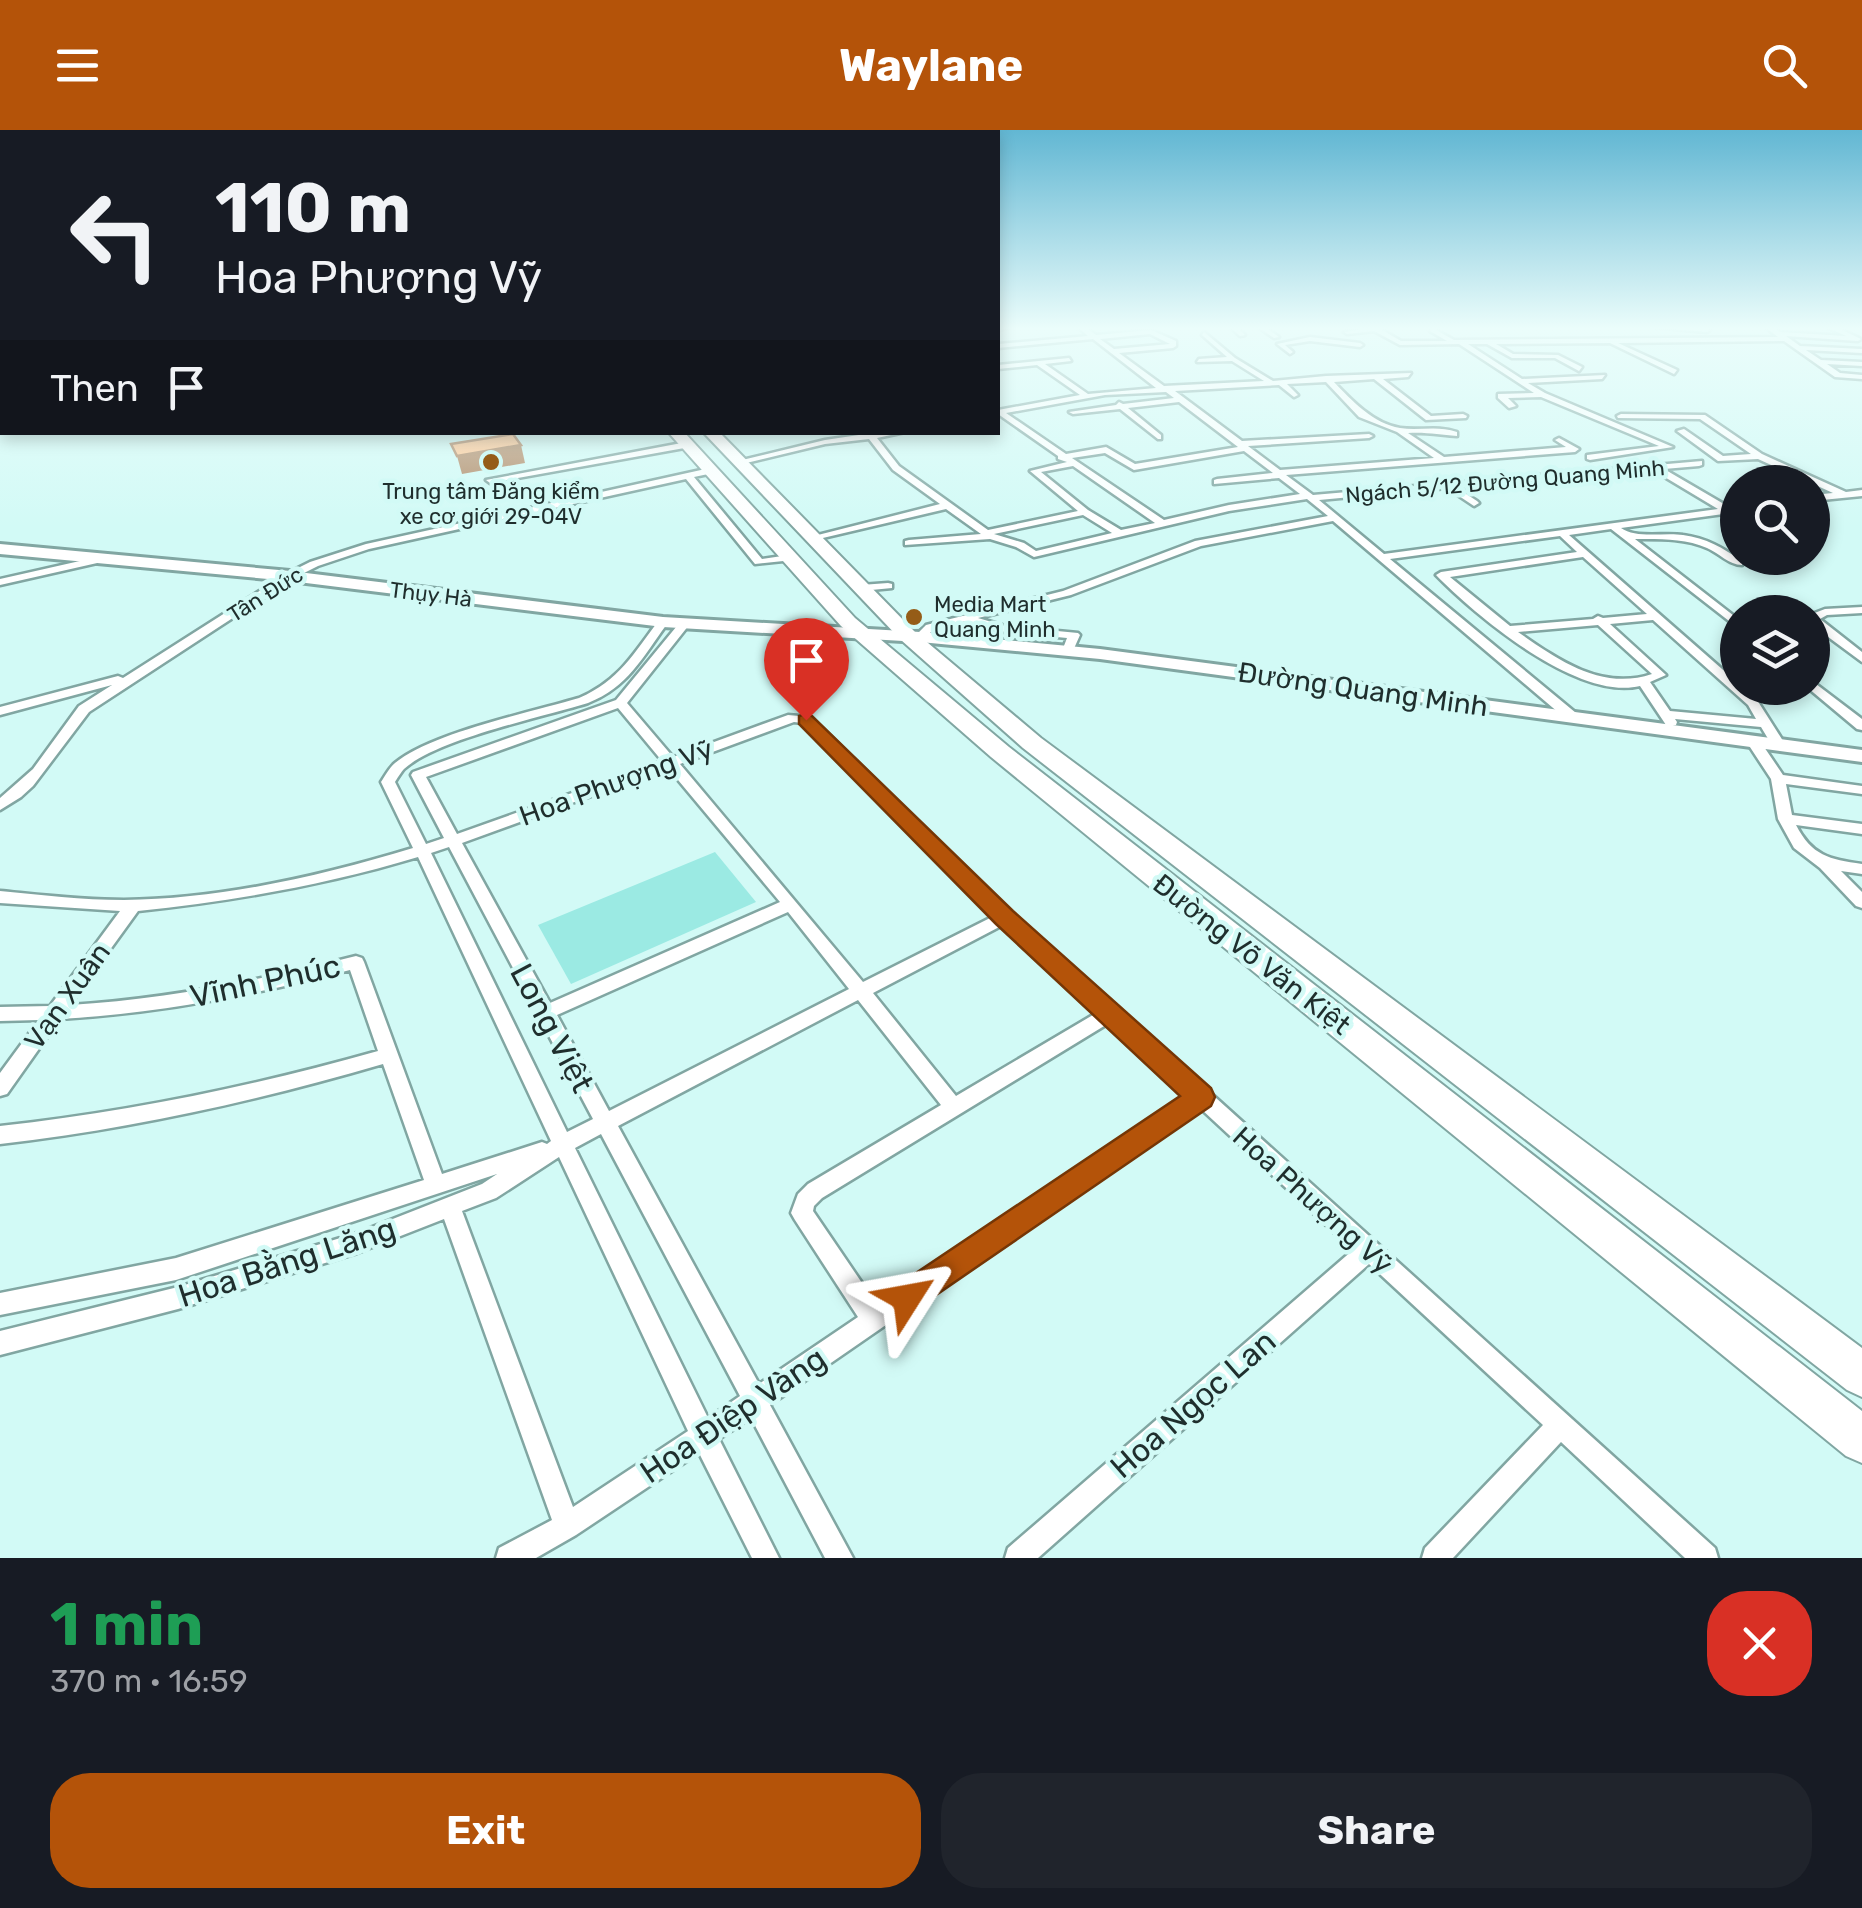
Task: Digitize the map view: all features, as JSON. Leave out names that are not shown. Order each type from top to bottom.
[{"type":"highway","name":"Đường Võ Văn Kiệt","points":[[713,435],[861,588],[1032,743],[1862,1375]]},
{"type":"highway","name":"Đường Võ Văn Kiệt","points":[[679,442],[699,473],[863,634],[1131,858],[1862,1440]]},
{"type":"street","points":[[1083,394],[1086,396]]},
{"type":"street","points":[[1000,412],[1099,394]]},
{"type":"street","points":[[1104,394],[1158,437]]},
{"type":"street","points":[[1172,394],[1335,518],[1570,716]]},
{"type":"street","points":[[1341,394],[1362,415],[1374,416],[1440,458]]},
{"type":"street","points":[[1398,394],[1429,418],[1463,416]]},
{"type":"street","points":[[1512,406],[1501,396],[1542,394],[1670,448],[1590,457]]},
{"type":"street","points":[[1073,412],[1180,399]]},
{"type":"street","points":[[1000,413],[1163,524]]},
{"type":"street","points":[[1621,416],[1702,417],[1759,456],[1845,495]]},
{"type":"street","points":[[1061,457],[1106,450],[1134,467],[1243,446],[1370,436],[1364,429],[1439,429],[1454,434]]},
{"type":"street","points":[[1681,431],[1721,459],[1759,456]]},
{"type":"street","points":[[798,435],[812,446]]},
{"type":"street","points":[[738,462],[886,435]]},
{"type":"street","points":[[873,438],[896,468],[988,534]]},
{"type":"street","points":[[1559,440],[1646,484]]},
{"type":"street","points":[[490,480],[679,442]]},
{"type":"street","points":[[1216,482],[1440,458],[1574,449]]},
{"type":"street","name":"Ngách 5/12 Đường Quang Minh","points":[[988,534],[1034,554],[1264,500],[1620,472],[1698,462]]},
{"type":"street","points":[[1072,464],[1034,470],[1122,536]]},
{"type":"street","points":[[1656,468],[1720,503]]},
{"type":"street","name":"Tân Đức","points":[[0,805],[37,778],[69,724],[84,709],[314,564],[366,547],[699,473]]},
{"type":"street","points":[[1450,486],[1474,503]]},
{"type":"street","points":[[1830,496],[1862,493]]},
{"type":"street","points":[[814,539],[949,505]]},
{"type":"street","points":[[909,544],[988,534],[1085,512]]},
{"type":"street","points":[[1620,532],[1720,513]]},
{"type":"street","points":[[914,636],[930,627],[1067,593],[1199,543],[1335,518]]},
{"type":"street","points":[[1620,532],[1720,612]]},
{"type":"street","points":[[1382,557],[1620,532],[1684,536],[1720,548]]},
{"type":"street","points":[[1564,535],[1752,703],[1778,744]]},
{"type":"street","name":"Thụy Hà","points":[[0,549],[290,576],[664,622],[863,634]]},
{"type":"street","points":[[1585,554],[1442,575],[1510,629],[1580,677],[1644,684],[1660,675],[1598,619]]},
{"type":"street","points":[[0,582],[102,559]]},
{"type":"street","points":[[861,588],[888,586]]},
{"type":"street","points":[[1830,612],[1862,610]]},
{"type":"street","points":[[1510,629],[1654,616]]},
{"type":"street","points":[[966,618],[1005,629],[1074,635],[1068,651]]},
{"type":"street","points":[[394,768],[429,748],[606,691],[664,622]]},
{"type":"street","points":[[394,768],[418,775],[620,704],[685,624]]},
{"type":"street","points":[[1830,633],[1862,658]]},
{"type":"street","name":"Đường Quang Minh","points":[[863,634],[1068,651],[1862,756]]},
{"type":"street","points":[[0,711],[136,675]]},
{"type":"street","points":[[1644,684],[1678,730]]},
{"type":"street","points":[[1830,700],[1862,726]]},
{"type":"street","points":[[620,704],[791,904],[953,1106]]},
{"type":"street","points":[[1666,714],[1766,724]]},
{"type":"street","name":"Hoa Phượng Vỹ","points":[[0,897],[133,905],[206,898],[424,852],[793,718],[806,720],[1005,918],[1704,1558]]},
{"type":"street","points":[[1753,741],[1778,779],[1785,819],[1799,844],[1862,902]]},
{"type":"street","name":"Long Việt","points":[[394,768],[388,782],[560,1146],[766,1558]]},
{"type":"street","name":"Long Việt","points":[[418,775],[840,1558]]},
{"type":"street","points":[[1778,779],[1862,790]]},
{"type":"street","points":[[1785,819],[1862,829]]},
{"type":"street","points":[[1825,864],[1862,868]]},
{"type":"street","points":[[544,1013],[791,904]]},
{"type":"street","name":"Vạn Xuân","points":[[0,1088],[133,905]]},
{"type":"street","name":"Hoa Bằng Lăng","points":[[0,1343],[178,1298],[356,1243],[489,1191],[560,1146],[1005,918]]},
{"type":"street","name":"Vĩnh Phúc","points":[[0,1014],[53,1014],[193,998],[356,962],[435,1183]]},
{"type":"street","points":[[874,1321],[802,1214],[805,1201],[815,1191],[953,1106],[1110,1014]]},
{"type":"street","points":[[0,1135],[95,1125],[216,1103],[390,1055]]},
{"type":"street","name":"Hoa Điệp Vàng","points":[[509,1558],[567,1526],[1201,1097]]},
{"type":"street","name":"Hoa Bằng Lăng","points":[[0,1304],[176,1269],[560,1146]]},
{"type":"street","points":[[450,1206],[567,1526]]},
{"type":"street","name":"Hoa Ngọc Lan","points":[[1018,1558],[1368,1250]]},
{"type":"street","points":[[1434,1558],[1560,1425]]},
{"type":"shaded area","points":[[715,852],[756,902],[571,984],[538,925]]},
{"type":"building","points":[[514,435],[521,445],[457,456],[451,444]]},
{"type":"place","name":"Trung tâm Đăng kiểm xe cơ giới 29-04V","points":[[491,462]]},
{"type":"place","name":"Media Mart Quang Minh","points":[[914,617]]},
{"type":"route","points":[[806,720],[1005,918],[1201,1097],[907,1298]]}]
